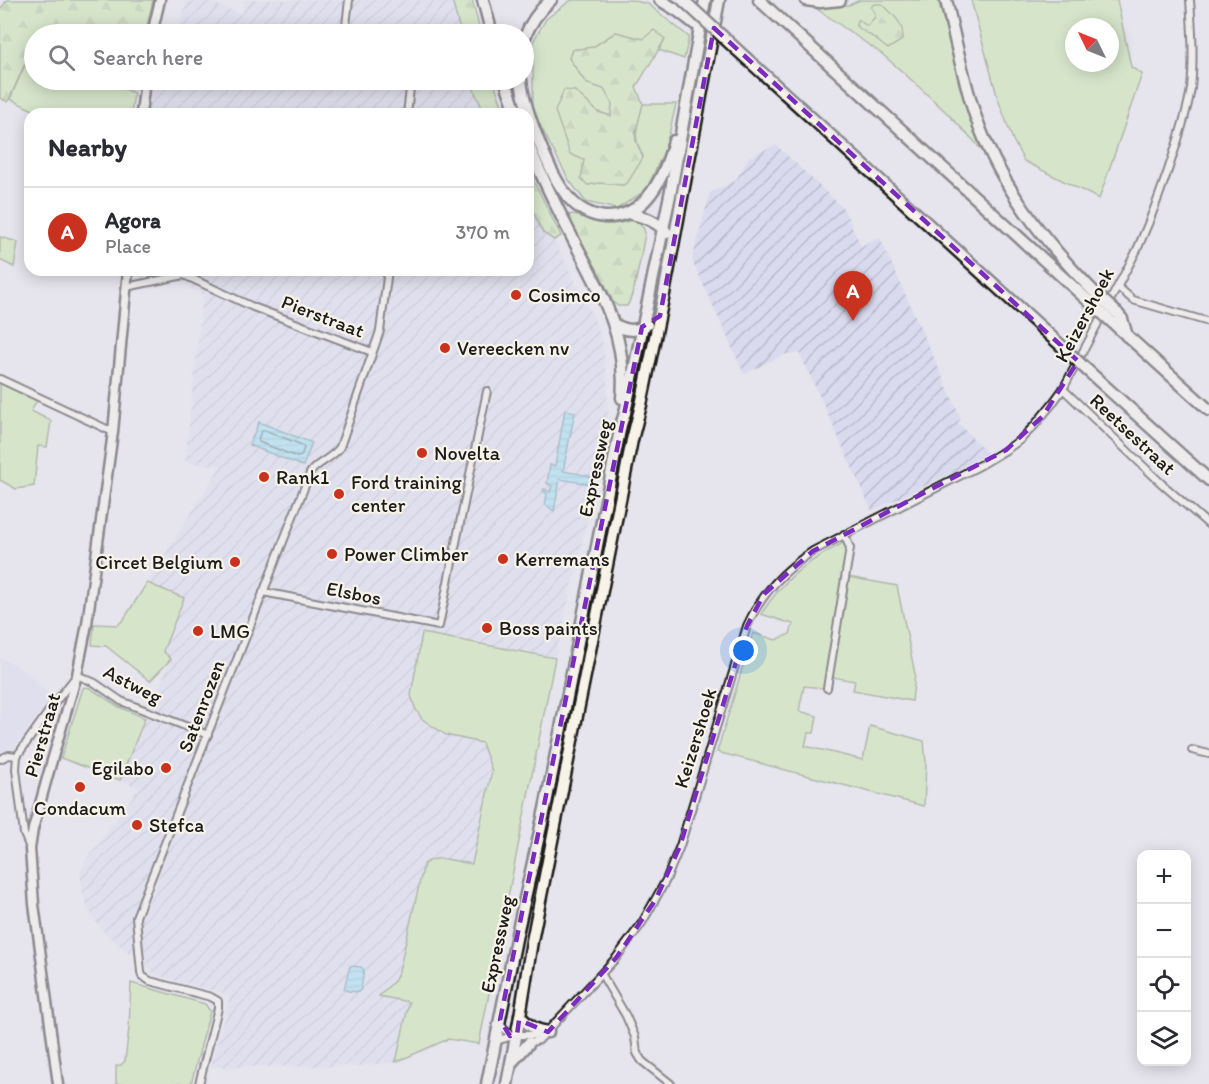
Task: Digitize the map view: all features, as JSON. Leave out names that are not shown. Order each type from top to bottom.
[{"type":"highway","points":[[483,0],[489,24]]},
{"type":"highway","points":[[530,24],[536,14],[551,0]]},
{"type":"highway","points":[[660,0],[695,24],[711,26]]},
{"type":"highway","points":[[683,0],[1209,480]]},
{"type":"highway","name":"Expressweg","points":[[487,1084],[663,228],[705,0]]},
{"type":"highway","name":"Expressweg","points":[[507,1084],[532,941],[632,440],[660,316],[720,0]]},
{"type":"highway","points":[[759,0],[1095,299],[1114,318],[1127,336],[1209,410]]},
{"type":"highway","points":[[806,0],[820,2],[840,0]]},
{"type":"highway","points":[[946,0],[971,100],[982,132],[1000,170],[1016,198],[1041,233],[1095,299]]},
{"type":"highway","points":[[509,90],[515,108]]},
{"type":"highway","points":[[523,90],[527,108]]},
{"type":"highway","points":[[534,126],[551,168],[569,199],[582,209],[599,216],[618,216],[628,213],[651,194],[662,175],[687,101]]},
{"type":"highway","points":[[534,156],[615,325],[624,382],[620,412],[621,425]]},
{"type":"highway","points":[[628,213],[645,217],[663,228],[673,241]]},
{"type":"highway","points":[[615,325],[626,330],[636,330],[660,316]]},
{"type":"highway","points":[[520,1016],[536,1030],[548,1032]]},
{"type":"highway","points":[[512,1062],[529,1043]]},
{"type":"street","points":[[154,24],[160,0]]},
{"type":"street","points":[[346,24],[349,0]]},
{"type":"street","name":"Keizershoek","points":[[529,1043],[539,1040],[548,1032],[602,975],[642,924],[656,899],[674,861],[683,834],[747,626],[755,608],[777,579],[813,551],[1006,450],[1034,426],[1063,389],[1118,287],[1147,227],[1168,170],[1186,113],[1190,90],[1193,64],[1190,0]]},
{"type":"street","points":[[142,108],[144,90]]},
{"type":"street","points":[[408,108],[410,90]]},
{"type":"street","name":"Pierstraat","points":[[58,1084],[34,904],[30,849],[33,829],[78,675],[87,624],[113,432],[127,276]]},
{"type":"street","name":"Pierstraat","points":[[126,287],[179,276]]},
{"type":"street","name":"Pierstraat","points":[[186,276],[253,307],[372,352]]},
{"type":"street","name":"Satenrozen","points":[[199,1084],[218,1001],[211,997],[150,981],[142,976],[135,921],[310,473],[315,466],[334,454],[340,447],[381,327],[387,276]]},
{"type":"street","points":[[1118,287],[1133,300],[1209,322]]},
{"type":"street","points":[[0,379],[113,432]]},
{"type":"street","name":"Reetsestraat","points":[[1063,389],[1153,476],[1209,525]]},
{"type":"street","name":"Elsbos","points":[[263,592],[439,626],[487,391]]},
{"type":"street","points":[[827,688],[850,548],[844,534]]},
{"type":"street","points":[[30,849],[24,834],[15,769],[17,756],[78,675]]},
{"type":"street","name":"Astweg","points":[[78,675],[122,700],[208,735]]},
{"type":"street","points":[[1192,750],[1209,754]]},
{"type":"street","name":"Pierstraat","points":[[0,759],[9,755],[17,756]]},
{"type":"street","points":[[602,975],[626,1016],[635,1037],[637,1053],[642,1061],[671,1084]]},
{"type":"street","points":[[499,1023],[514,1038],[529,1043]]},
{"type":"street","points":[[495,1041],[548,1032]]},
{"type":"highlighted area","points":[[714,28],[1078,361],[1043,416],[1006,450],[813,551],[764,594],[747,626],[680,846],[656,899],[616,958],[548,1032],[519,1020],[517,1035],[510,1036],[500,1020],[642,327],[660,316]]},
{"type":"shaded area","points":[[187,0],[203,0],[242,14],[244,0],[452,0],[458,24],[180,24]]},
{"type":"shaded area","points":[[151,90],[474,90],[482,108],[148,108]]},
{"type":"shaded area","points":[[776,145],[843,208],[861,246],[880,238],[961,418],[958,423],[987,453],[970,464],[872,511],[800,354],[786,354],[744,374],[692,260],[710,193],[736,180],[749,157]]},
{"type":"shaded area","points":[[534,214],[543,233],[554,240],[595,321],[603,344],[608,418],[603,452],[555,658],[423,633],[422,719],[446,735],[482,743],[492,771],[472,865],[437,858],[424,864],[399,971],[395,980],[380,995],[409,1002],[396,1062],[359,1066],[211,1067],[230,995],[155,975],[147,966],[141,921],[164,863],[154,859],[134,911],[132,923],[134,953],[130,954],[105,933],[96,922],[84,898],[80,873],[87,859],[139,788],[120,780],[171,660],[163,651],[184,598],[147,583],[221,466],[185,462],[203,295],[176,279],[128,291],[129,276],[534,276]]},
{"type":"shaded area","points":[[0,659],[6,660],[31,676],[52,697],[10,754],[0,754]]},
{"type":"green space","points":[[7,0],[153,0],[147,24],[24,24],[24,66],[8,102],[0,98],[0,10]]},
{"type":"green space","points":[[452,0],[472,0],[478,24],[458,24]]},
{"type":"green space","points":[[631,0],[648,4],[689,37],[684,59],[659,50],[665,39],[643,39],[616,32],[593,47],[572,50],[569,58],[586,83],[604,89],[612,104],[611,116],[598,112],[575,92],[584,160],[582,179],[588,185],[599,183],[623,185],[643,156],[636,136],[643,104],[676,104],[666,147],[646,190],[617,209],[586,202],[569,180],[534,114],[534,40],[546,19],[570,1]]},
{"type":"green space","points":[[860,0],[938,0],[965,98],[986,153],[945,111],[882,54],[817,9],[818,7],[849,5]]},
{"type":"green space","points":[[971,0],[1117,0],[1131,67],[1142,74],[1099,199],[1024,161],[1013,140],[998,99]]},
{"type":"green space","points":[[874,4],[882,4],[898,20],[902,29],[902,40],[888,49],[856,25],[859,20],[867,26],[875,17],[871,7]]},
{"type":"green space","points":[[654,30],[665,39],[636,87],[643,104],[635,134],[643,158],[628,182],[623,185],[599,183],[588,185],[581,179],[584,160],[570,154],[555,111],[564,90],[575,91],[598,112],[611,116],[612,104],[604,89],[586,83],[569,58],[572,50],[593,47],[616,32],[643,39]]},
{"type":"green space","points":[[24,67],[24,90],[127,90],[134,93],[132,108],[29,108],[10,99]]},
{"type":"green space","points":[[474,90],[497,90],[503,108],[482,108]]},
{"type":"green space","points":[[534,181],[561,236],[554,240],[543,233],[534,214]]},
{"type":"green space","points":[[569,215],[606,224],[636,220],[644,229],[638,272],[627,306],[618,306],[614,303],[570,221]]},
{"type":"green space","points":[[0,237],[18,242],[14,267],[0,260]]},
{"type":"green space","points":[[0,383],[37,400],[31,411],[51,421],[47,447],[38,446],[34,486],[16,489],[0,480]]},
{"type":"green space","points":[[845,542],[846,561],[824,688],[804,686],[799,711],[817,716],[814,733],[808,733],[805,746],[863,760],[870,726],[924,741],[926,763],[924,806],[717,752],[753,633],[776,640],[790,634],[793,624],[761,614],[779,590],[797,572]]},
{"type":"green space","points":[[848,577],[897,586],[915,674],[912,701],[853,690],[855,681],[832,677]]},
{"type":"green space","points":[[147,583],[184,598],[163,651],[171,659],[150,681],[106,646],[92,645],[94,624],[118,625]]},
{"type":"green space","points":[[422,633],[555,658],[479,1044],[448,1039],[396,1062],[409,1002],[379,996],[395,980],[399,971],[424,864],[435,859],[447,859],[472,864],[492,771],[482,743],[446,735],[422,719],[415,708],[411,695]]},
{"type":"green space","points":[[85,687],[119,707],[145,718],[120,780],[61,758]]},
{"type":"green space","points":[[131,983],[205,1004],[210,1011],[191,1084],[116,1084],[116,1066],[125,1061]]},
{"type":"water","points":[[565,410],[575,412],[563,471],[590,476],[589,484],[560,479],[554,511],[545,505],[547,494],[543,491],[544,489],[550,492],[552,486],[547,483],[550,465],[555,466]]},
{"type":"water","points":[[259,422],[312,443],[303,466],[249,445]]},
{"type":"water","points":[[350,966],[361,967],[364,970],[361,989],[358,992],[344,989]]},
{"type":"place","name":"Cosimco","points":[[516,295]]},
{"type":"place","name":"Agora","points":[[853,321]]},
{"type":"place","name":"Vereecken nv","points":[[445,348]]},
{"type":"place","name":"Novelta","points":[[422,453]]},
{"type":"place","name":"Rank1","points":[[264,477]]},
{"type":"place","name":"Ford training center","points":[[339,494]]},
{"type":"place","name":"Power Climber","points":[[332,554]]},
{"type":"place","name":"Kerremans","points":[[503,559]]},
{"type":"place","name":"Circet Belgium","points":[[235,562]]},
{"type":"place","name":"Boss paints","points":[[487,628]]},
{"type":"place","name":"LMG","points":[[198,631]]},
{"type":"place","name":"Egilabo","points":[[166,768]]},
{"type":"place","name":"Condacum","points":[[80,787]]},
{"type":"place","name":"Stefca","points":[[137,825]]}]
